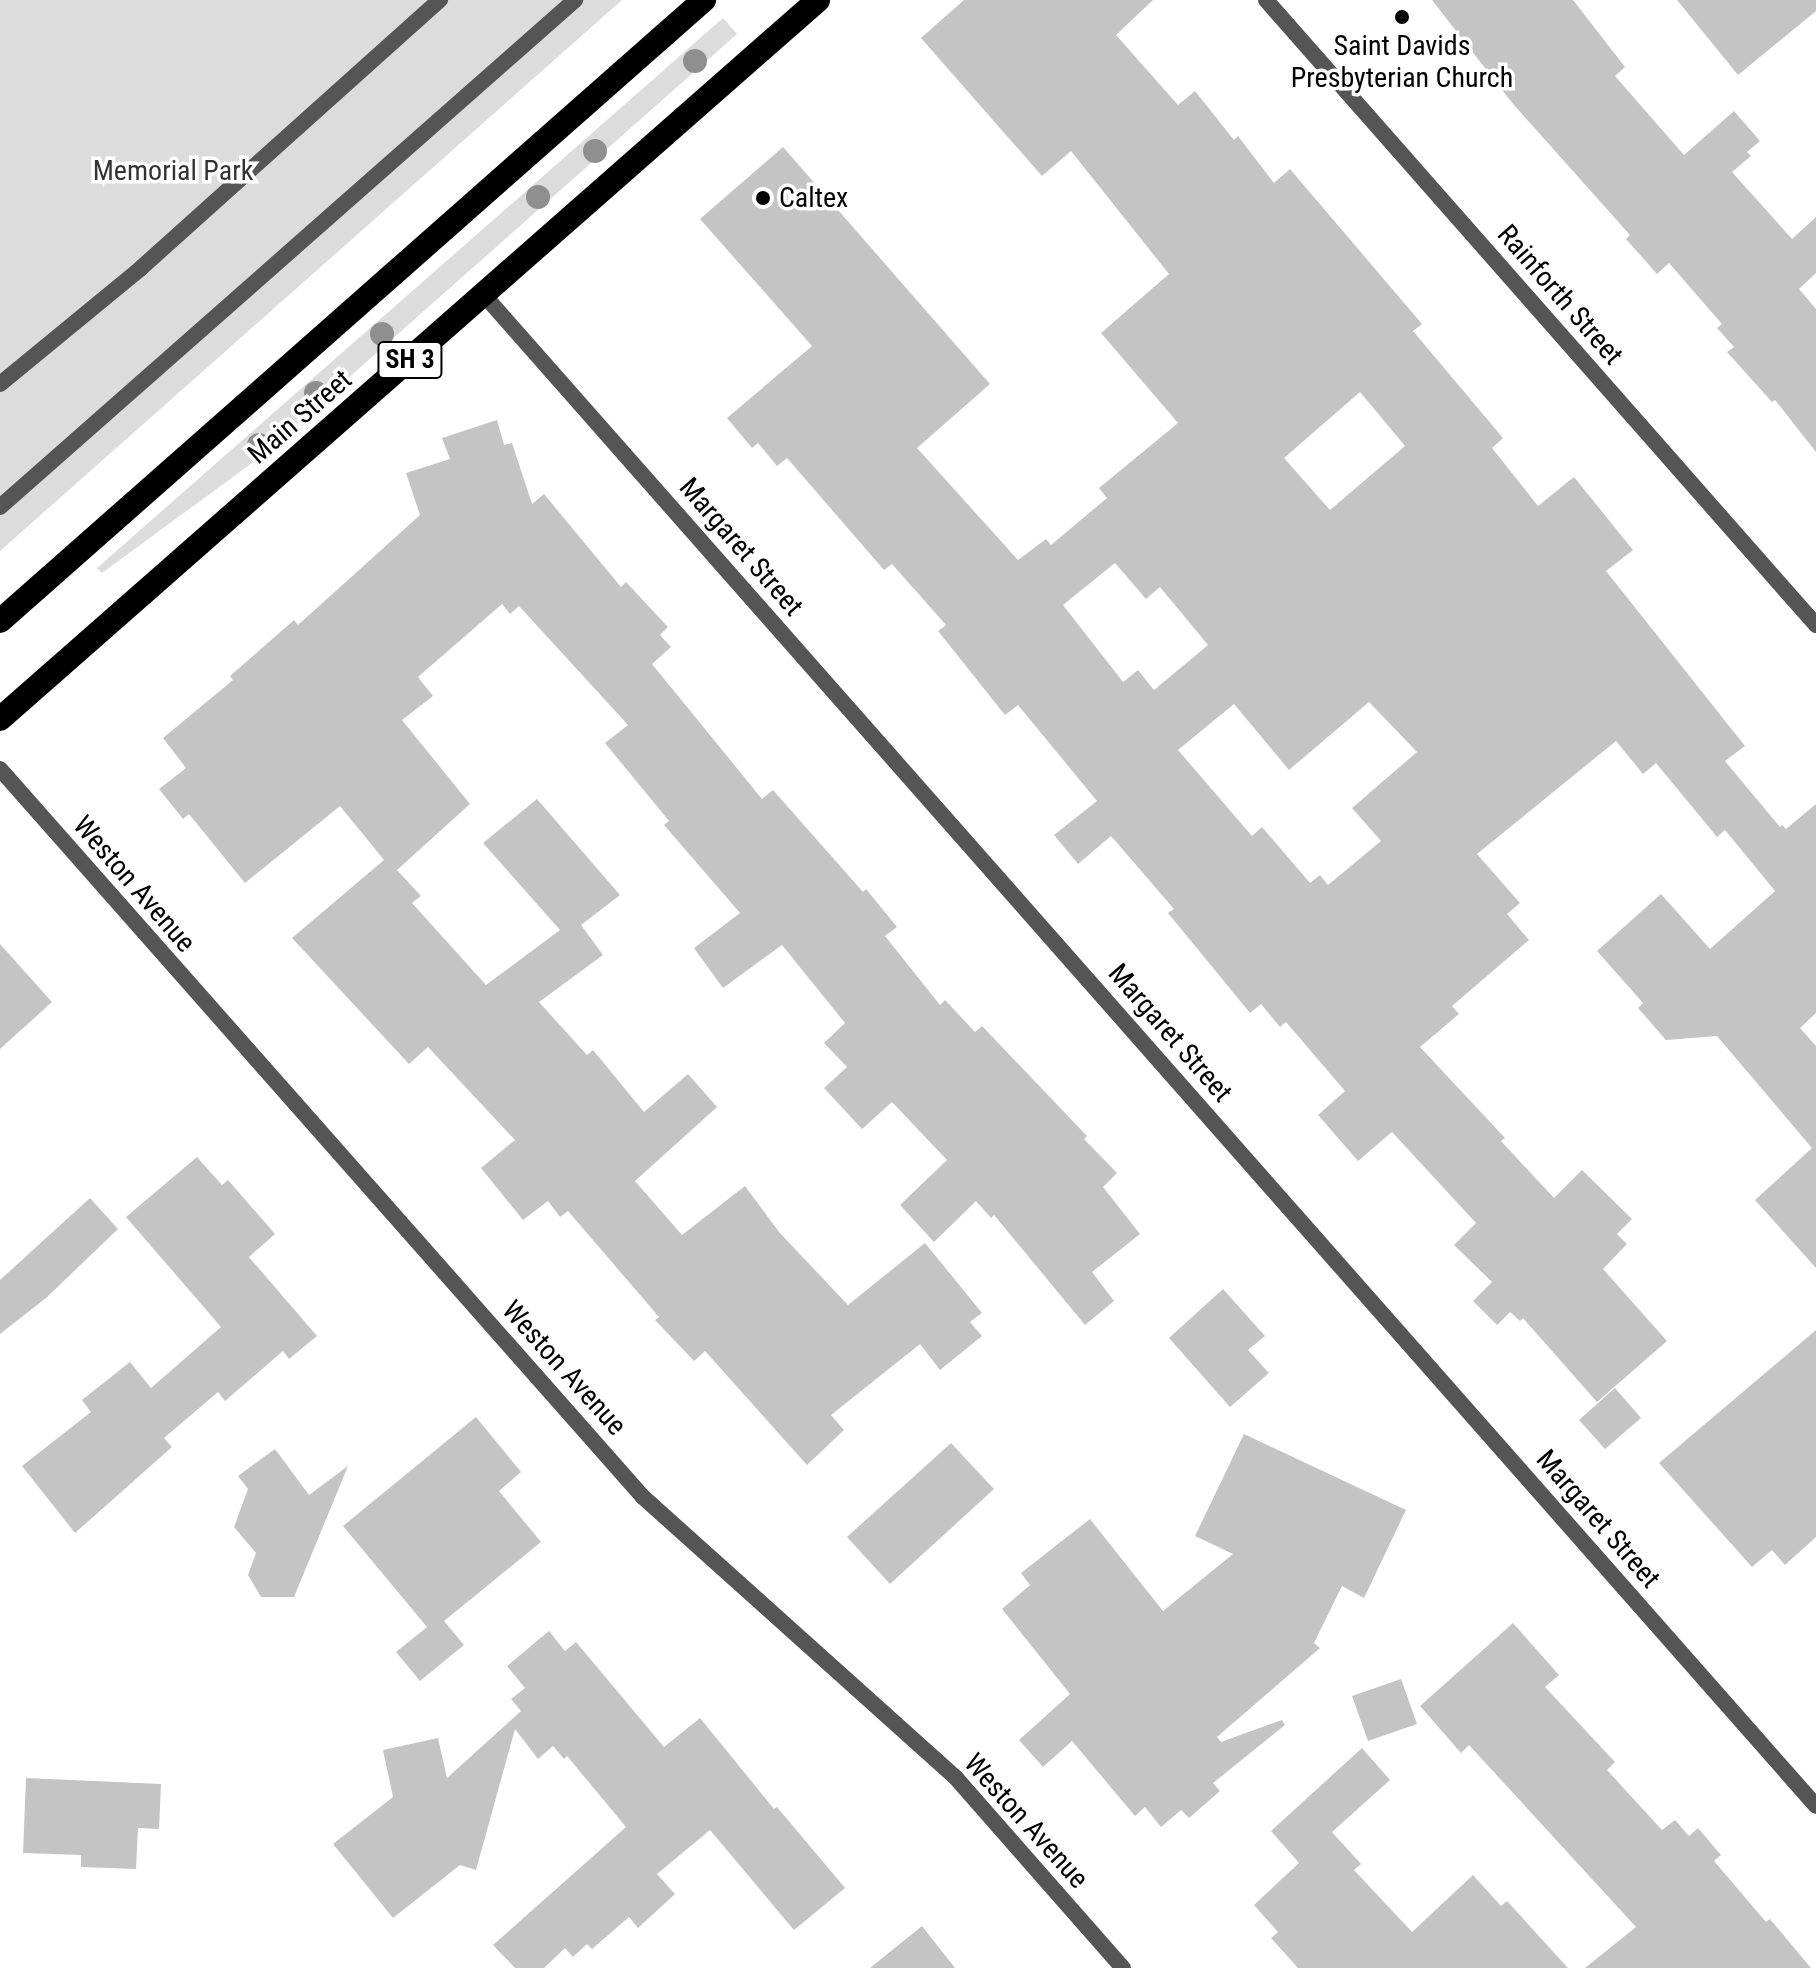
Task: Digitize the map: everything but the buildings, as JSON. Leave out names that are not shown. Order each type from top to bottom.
[{"type":"highway","name":"Main Street","points":[[0,621],[704,0]]},
{"type":"highway","name":"Main Street","points":[[0,719],[818,0]]},
{"type":"street","points":[[0,384],[141,268],[440,0]]},
{"type":"street","points":[[0,507],[575,0]]},
{"type":"street","name":"Rainforth Street","points":[[1266,0],[1816,625]]},
{"type":"street","name":"Margaret Street","points":[[484,295],[1816,1806]]},
{"type":"street","name":"Weston Avenue","points":[[0,769],[643,1497],[956,1778],[1123,1968]]},
{"type":"green space","name":"Memorial Park","points":[[0,0],[622,0],[0,551]]},
{"type":"green space","points":[[723,18],[737,34],[252,463],[102,573],[97,568]]},
{"type":"place","name":"Saint Davids Presbyterian Church","points":[[1402,17]]},
{"type":"place","name":"Caltex","points":[[763,198]]}]
